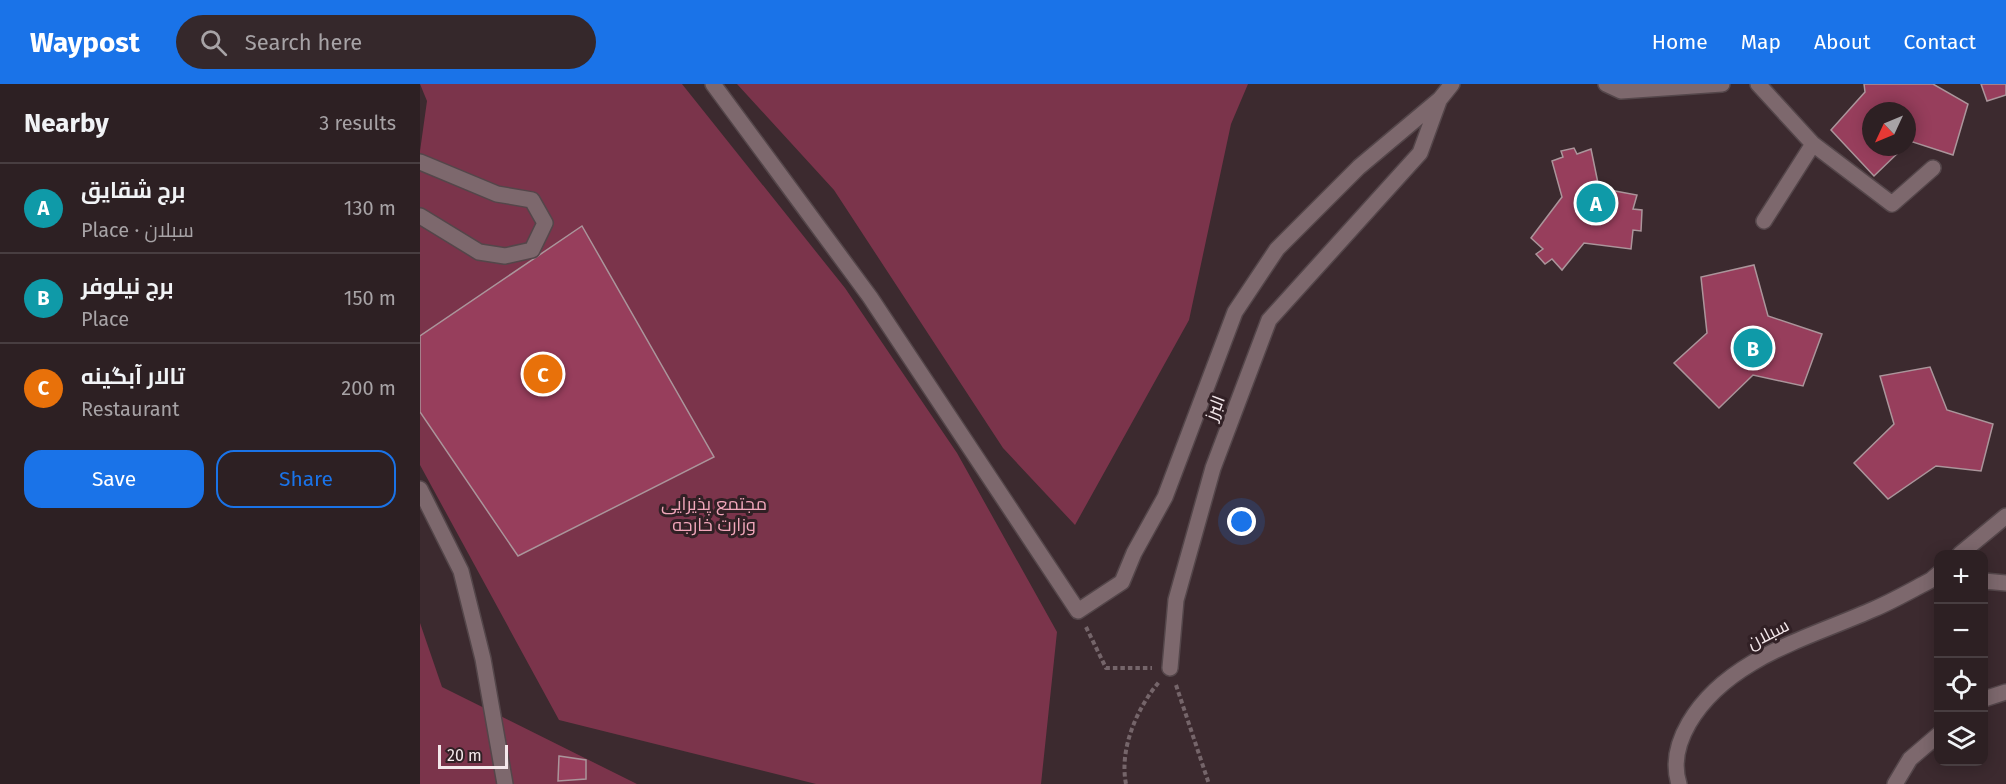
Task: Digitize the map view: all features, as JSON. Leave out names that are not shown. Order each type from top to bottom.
[{"type":"street","points":[[713,84],[870,297],[1078,611],[1122,582],[1134,553],[1165,497],[1235,312],[1277,249],[1359,167],[1440,99],[1452,84]]},
{"type":"street","points":[[1606,84],[1621,91],[1722,84]]},
{"type":"street","points":[[1758,84],[1813,144],[1892,204],[1933,168]]},
{"type":"street","name":"البرز","points":[[1170,668],[1176,600],[1213,468],[1269,320],[1420,153],[1440,99]]},
{"type":"street","points":[[1764,221],[1813,144]]},
{"type":"street","points":[[420,162],[497,194],[532,200],[545,223],[532,250],[505,256],[479,252],[420,216]]},
{"type":"street","points":[[420,489],[461,571],[483,658],[505,784]]},
{"type":"street","points":[[1966,550],[2006,516]]},
{"type":"street","name":"سبلان","points":[[1679,784],[1675,771],[1679,741],[1701,703],[1727,680],[1770,652],[1876,608],[1934,579]]},
{"type":"street","points":[[1988,581],[2006,583]]},
{"type":"street","points":[[1988,697],[2006,692]]},
{"type":"street","points":[[1895,784],[1910,759],[1934,738]]},
{"type":"path","points":[[1078,611],[1106,668],[1170,668]]},
{"type":"path","points":[[1126,784],[1124,771],[1131,734],[1145,699],[1170,668]]},
{"type":"path","points":[[1170,668],[1209,784]]},
{"type":"green space","name":"مجتمع پذیرایی وزارت خارجه","points":[[420,84],[682,84],[845,288],[957,453],[1057,632],[1041,784],[816,784],[559,720],[420,465],[420,151],[427,101]]},
{"type":"green space","points":[[737,84],[1248,84],[1231,124],[1189,320],[1075,525],[1003,448],[834,190]]},
{"type":"green space","points":[[420,623],[442,687],[637,784],[420,784]]},
{"type":"building","points":[[1864,84],[1933,84],[1968,104],[1953,155],[1916,143],[1916,102],[1862,102],[1862,156],[1895,156],[1874,176],[1831,130],[1865,92]]},
{"type":"building","points":[[1981,84],[2006,84],[2006,95],[1987,101]]},
{"type":"building","points":[[1574,148],[1577,154],[1591,149],[1599,188],[1637,195],[1633,209],[1642,210],[1641,231],[1633,230],[1631,249],[1584,243],[1562,270],[1552,259],[1545,264],[1536,254],[1543,249],[1531,238],[1562,197],[1552,161],[1563,157],[1561,151]]},
{"type":"building","points":[[582,226],[714,457],[518,556],[420,412],[420,336]]},
{"type":"building","points":[[1754,265],[1768,316],[1822,334],[1803,386],[1753,375],[1719,408],[1674,363],[1707,333],[1701,277]]},
{"type":"building","points":[[1930,367],[1947,410],[1993,424],[1981,471],[1936,466],[1888,499],[1854,463],[1894,424],[1880,376]]},
{"type":"building","points":[[559,756],[586,760],[586,779],[558,781]]},
{"type":"place","name":"برج شقایق","points":[[1596,203]]},
{"type":"place","name":"برج نیلوفر","points":[[1753,348]]},
{"type":"place","name":"تالار آبگینه","points":[[543,374]]}]
